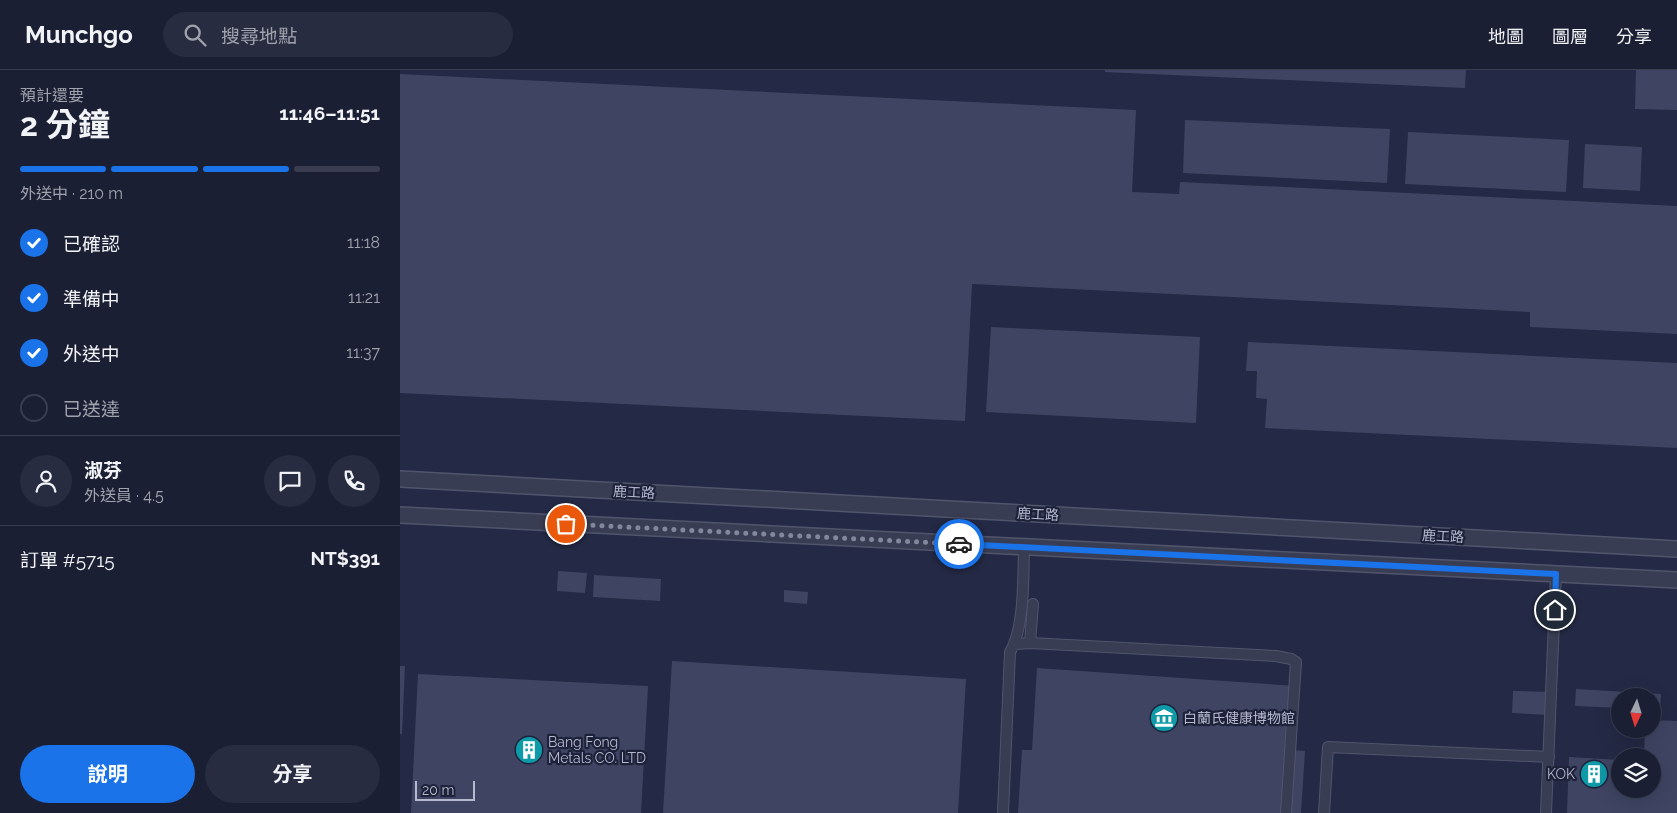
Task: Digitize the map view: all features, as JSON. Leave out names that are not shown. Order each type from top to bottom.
[{"type":"street","name":"鹿工路","points":[[400,479],[1677,549]]},
{"type":"street","points":[[400,516],[1677,580]]},
{"type":"lane","points":[[1003,813],[1010,652],[1015,644],[1021,605],[1024,547]]},
{"type":"lane","points":[[1546,813],[1556,574]]},
{"type":"lane","points":[[1030,643],[1033,604]]},
{"type":"lane","points":[[1015,644],[1030,643],[1276,656],[1296,662],[1286,813]]},
{"type":"lane","points":[[1324,813],[1328,747],[1549,757]]},
{"type":"building","points":[[1105,70],[1466,70],[1465,88],[1105,72]]},
{"type":"building","points":[[1636,70],[1677,70],[1677,110],[1635,109]]},
{"type":"building","points":[[400,74],[1136,110],[1132,192],[1179,194],[1180,182],[1677,206],[1677,334],[1530,327],[1530,312],[972,284],[965,421],[400,393]]},
{"type":"building","points":[[1185,120],[1390,129],[1387,183],[1183,173]]},
{"type":"building","points":[[1408,132],[1569,140],[1566,192],[1405,184]]},
{"type":"building","points":[[1585,144],[1642,147],[1640,191],[1583,188]]},
{"type":"building","points":[[991,327],[1200,337],[1196,423],[986,412]]},
{"type":"building","points":[[1248,342],[1677,363],[1677,448],[1265,428],[1267,399],[1256,398],[1257,371],[1246,371]]},
{"type":"building","points":[[558,571],[587,573],[585,593],[557,591]]},
{"type":"building","points":[[594,575],[661,579],[660,601],[593,597]]},
{"type":"building","points":[[784,590],[808,592],[807,604],[784,602]]},
{"type":"building","points":[[672,661],[966,679],[958,813],[663,813]]},
{"type":"building","points":[[400,666],[405,666],[402,734],[400,734]]},
{"type":"building","name":"白蘭氏健康博物館","points":[[1037,668],[1297,686],[1292,750],[1305,751],[1301,813],[1018,813],[1022,750],[1032,750]]},
{"type":"building","name":"Bang Fong Metals CO. LTD","points":[[418,674],[648,686],[641,813],[411,813]]},
{"type":"building","points":[[1576,689],[1611,691],[1611,708],[1575,706]]},
{"type":"building","points":[[1513,691],[1552,692],[1550,715],[1512,713]]},
{"type":"building","name":"KOK","points":[[1661,720],[1677,721],[1677,813],[1567,813],[1569,757],[1611,759],[1611,798],[1661,798],[1661,748],[1644,748],[1645,738],[1661,738]]},
{"type":"way so far","points":[[566,524],[959,544]]},
{"type":"place","name":"白蘭氏健康博物館","points":[[1164,718]]},
{"type":"place","name":"Bang Fong Metals CO. LTD","points":[[529,750]]},
{"type":"place","name":"KOK","points":[[1594,774]]},
{"type":"route","points":[[959,544],[1556,574],[1555,610]]}]
